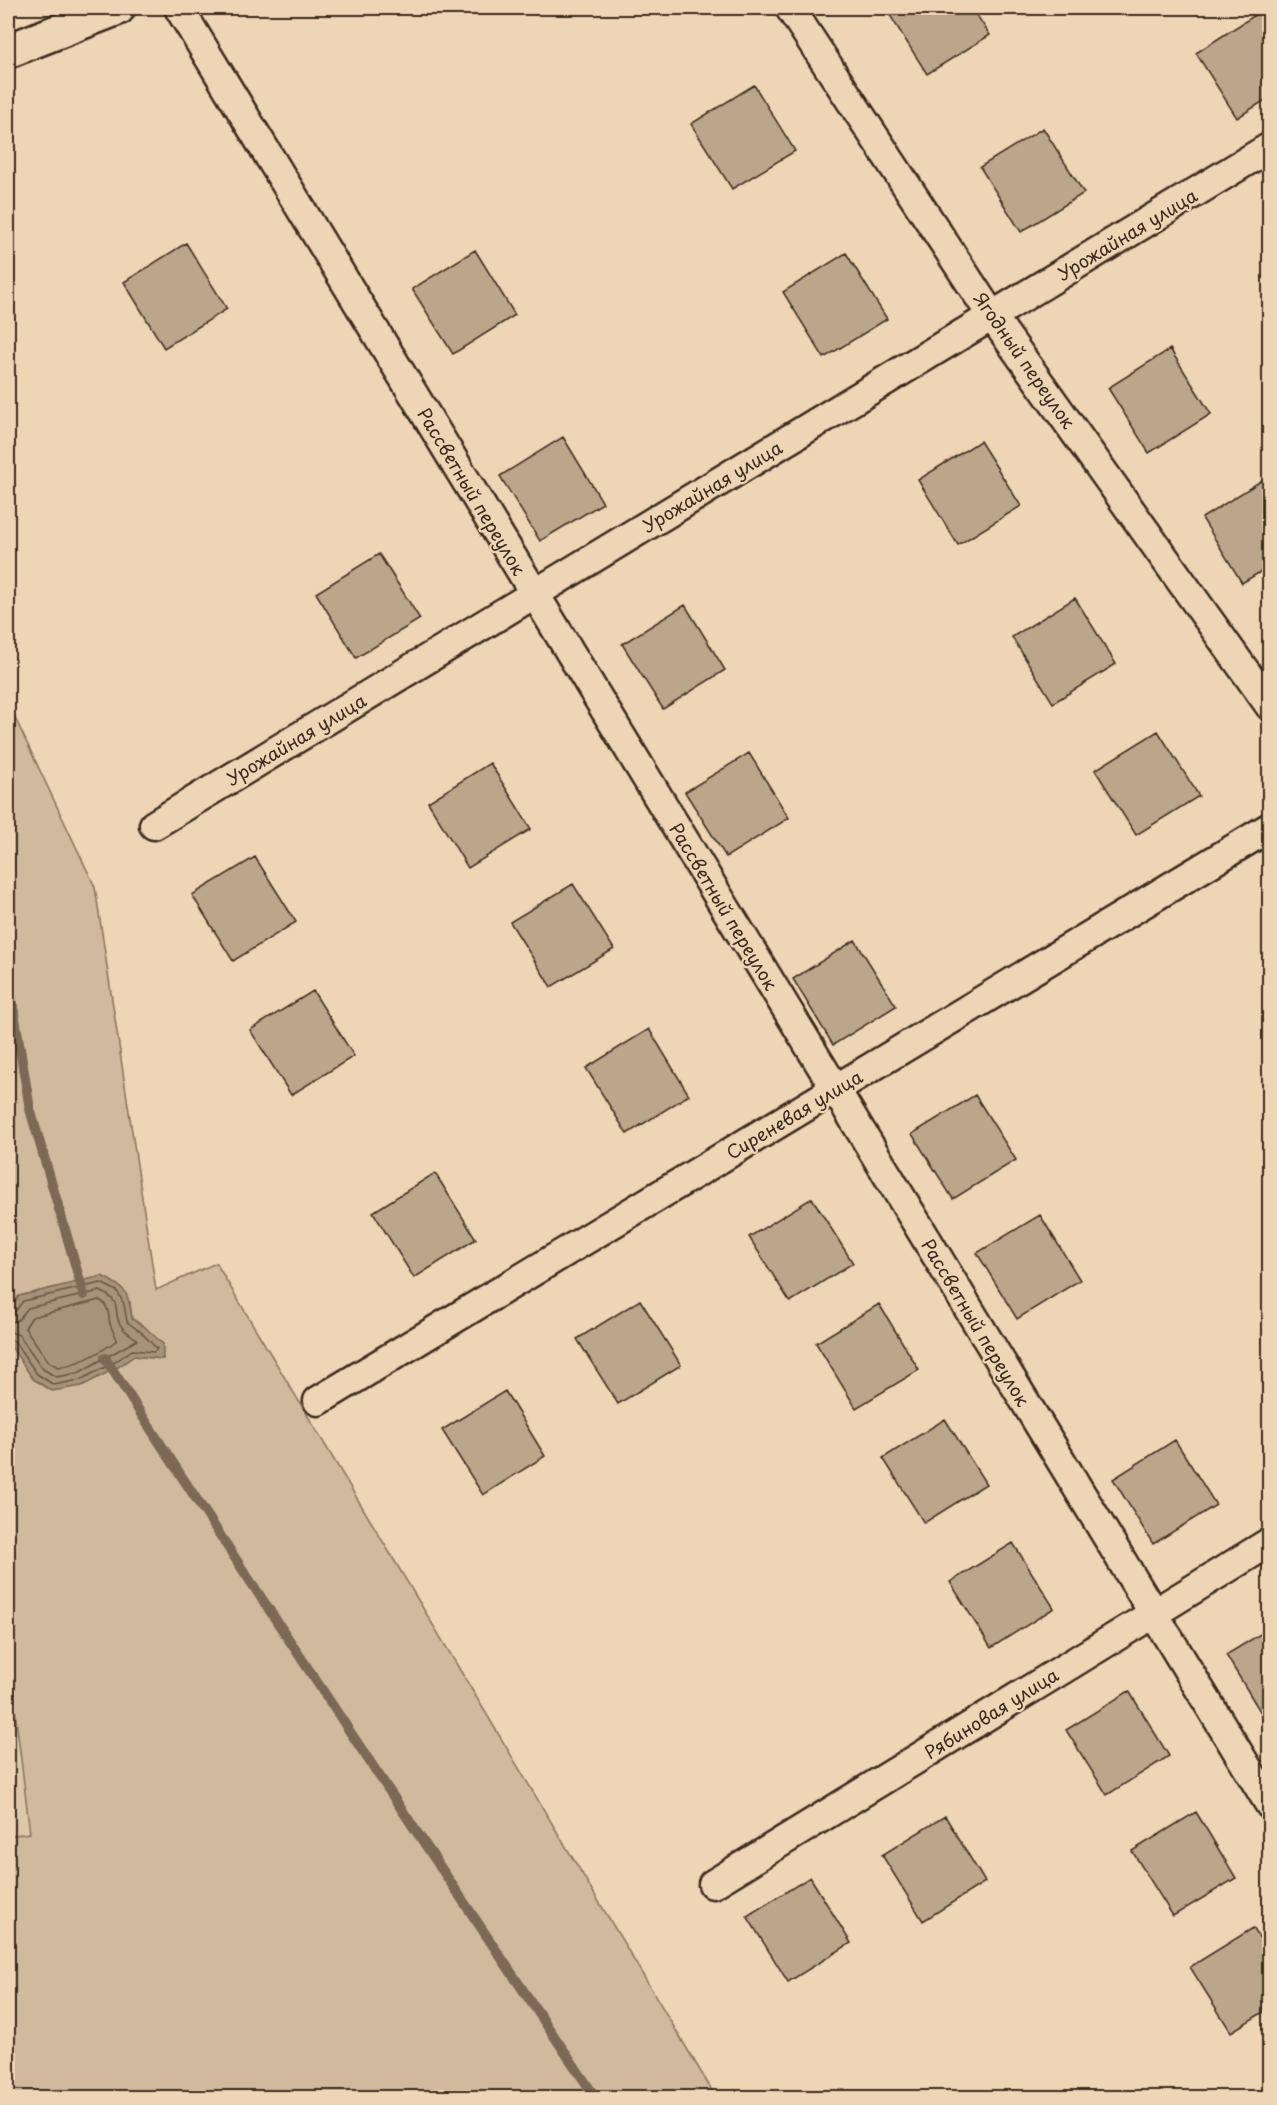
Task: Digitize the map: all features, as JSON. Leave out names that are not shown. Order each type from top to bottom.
[{"type":"street","points":[[8,51],[118,8]]},
{"type":"street","name":"Рассветный переулок","points":[[179,8],[1269,1805]]},
{"type":"street","name":"Ягодный переулок","points":[[790,8],[992,316],[1269,706]]},
{"type":"street","name":"Урожайная улица","points":[[154,825],[1269,147]]},
{"type":"street","name":"Сиреневая улица","points":[[318,1401],[1269,827]]},
{"type":"street","name":"Рябиновая улица","points":[[713,1884],[1269,1542]]},
{"type":"shaded area","points":[[8,703],[95,887],[156,1290],[216,1263],[716,2097],[8,2097],[8,1836],[30,1833],[8,1653],[8,1330],[10,1345],[118,1367],[134,1356],[163,1359],[145,1327],[132,1319],[130,1302],[58,1287],[19,1296],[8,1312]]},
{"type":"shaded area","points":[[8,1653],[30,1833],[8,1836]]},
{"type":"water","points":[[102,1276],[125,1292],[132,1319],[145,1327],[163,1344],[163,1359],[134,1356],[82,1386],[52,1391],[33,1379],[10,1345],[8,1312],[19,1296]]},
{"type":"building","points":[[972,8],[990,35],[927,74],[886,9]]},
{"type":"building","points":[[1258,13],[1270,31],[1270,97],[1237,118],[1196,53]]},
{"type":"building","points":[[754,85],[795,151],[732,189],[691,124]]},
{"type":"building","points":[[1043,128],[1084,193],[1021,232],[980,167]]},
{"type":"building","points":[[186,243],[227,309],[164,348],[124,282]]},
{"type":"building","points":[[475,250],[515,315],[453,354],[412,289]]},
{"type":"building","points":[[846,253],[887,319],[824,358],[783,292]]},
{"type":"building","points":[[1170,349],[1211,414],[1149,453],[1108,388]]},
{"type":"building","points":[[563,437],[603,503],[540,541],[500,476]]},
{"type":"building","points":[[980,441],[1021,506],[958,545],[918,480]]},
{"type":"building","points":[[1264,479],[1270,487],[1270,566],[1242,583],[1202,518]]},
{"type":"building","points":[[379,554],[420,619],[356,658],[316,593]]},
{"type":"building","points":[[1075,598],[1116,664],[1053,703],[1012,637]]},
{"type":"building","points":[[685,605],[725,670],[663,709],[622,644]]},
{"type":"building","points":[[1158,731],[1199,796],[1136,835],[1095,770]]},
{"type":"building","points":[[749,753],[789,818],[726,857],[685,792]]},
{"type":"building","points":[[490,763],[531,829],[468,868],[428,802]]},
{"type":"building","points":[[255,857],[296,922],[233,961],[192,895]]},
{"type":"building","points":[[573,884],[614,949],[551,987],[510,922]]},
{"type":"building","points":[[855,940],[896,1006],[833,1045],[793,979]]},
{"type":"building","points":[[313,991],[354,1056],[291,1095],[250,1030]]},
{"type":"building","points":[[649,1029],[689,1095],[627,1134],[586,1068]]},
{"type":"building","points":[[975,1095],[1016,1160],[953,1199],[912,1134]]},
{"type":"building","points":[[435,1173],[476,1239],[414,1278],[373,1212]]},
{"type":"building","points":[[812,1198],[853,1263],[790,1302],[749,1237]]},
{"type":"building","points":[[1040,1215],[1080,1280],[1017,1319],[977,1253]]},
{"type":"building","points":[[640,1300],[681,1365],[618,1404],[577,1339]]},
{"type":"building","points":[[879,1304],[919,1370],[856,1408],[816,1343]]},
{"type":"building","points":[[505,1391],[545,1456],[483,1495],[442,1430]]},
{"type":"building","points":[[945,1419],[986,1484],[924,1523],[883,1458]]},
{"type":"building","points":[[1175,1440],[1216,1505],[1153,1544],[1113,1479]]},
{"type":"building","points":[[1013,1543],[1054,1608],[991,1648],[950,1582]]},
{"type":"building","points":[[1270,1628],[1270,1719],[1266,1721],[1226,1655]]},
{"type":"building","points":[[1129,1691],[1169,1756],[1107,1795],[1066,1730]]},
{"type":"building","points":[[1196,1812],[1236,1878],[1173,1916],[1132,1851]]},
{"type":"building","points":[[945,1816],[985,1882],[923,1921],[882,1855]]},
{"type":"building","points":[[810,1877],[851,1943],[788,1982],[747,1916]]},
{"type":"building","points":[[1253,1928],[1270,1954],[1270,2008],[1231,2032],[1190,1967]]},
{"type":"waterway","points":[[8,976],[30,1109],[84,1295]]},
{"type":"waterway","points":[[105,1358],[348,1730],[596,2098]]}]
